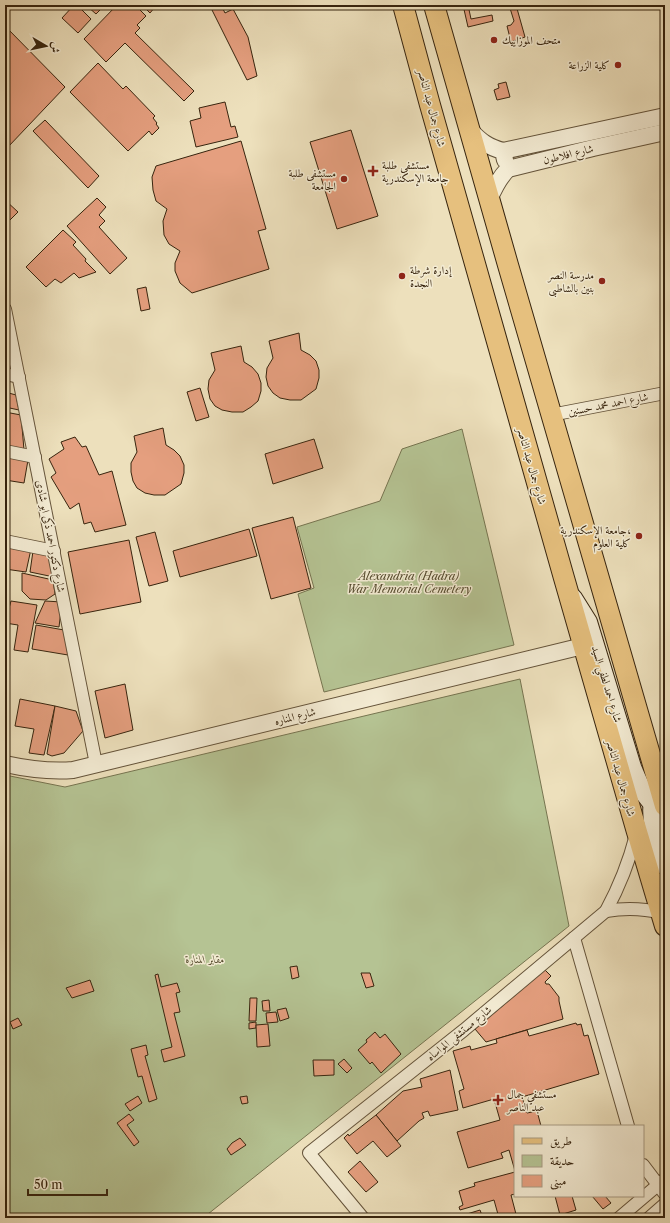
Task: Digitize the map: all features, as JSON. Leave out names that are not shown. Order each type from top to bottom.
[{"type":"main road","name":"شارع جمال عبد الناصر","points":[[404,5],[430,105],[567,590],[663,920]]},
{"type":"main road","points":[[434,5],[551,415],[662,783],[661,807],[652,819],[665,866]]},
{"type":"main road","points":[[478,274],[508,265]]},
{"type":"main road","points":[[484,296],[515,288]]},
{"type":"main road","name":"شارع احمد لطفي السيد","points":[[567,590],[577,603],[588,622],[632,767],[643,793],[661,807]]},
{"type":"street","name":"شارع افلاطون","points":[[503,151],[589,132],[642,129],[661,125]]},
{"type":"street","name":"شارع افلاطون","points":[[508,169],[593,148],[642,129]]},
{"type":"street","points":[[470,130],[486,145],[503,151],[508,169],[496,184],[490,200]]},
{"type":"street","points":[[589,132],[593,148]]},
{"type":"street","name":"شارع دكتور احمد ذكى ابو شادى","points":[[5,309],[96,764]]},
{"type":"street","points":[[5,374],[19,377]]},
{"type":"street","name":"شارع احمد محمد حسنين","points":[[551,415],[665,393]]},
{"type":"street","points":[[5,451],[35,457]]},
{"type":"street","points":[[5,541],[54,550]]},
{"type":"street","name":"شارع المناره","points":[[5,764],[38,771],[73,770],[583,646]]},
{"type":"street","name":"شارع مستشفى المواساه","points":[[363,1218],[309,1153],[464,1030],[606,911],[625,873],[637,832]]},
{"type":"street","points":[[606,911],[639,909],[663,920]]},
{"type":"street","points":[[574,938],[628,1125]]},
{"type":"street","points":[[619,1218],[663,1186],[644,1166]]},
{"type":"street","points":[[649,1218],[665,1204]]},
{"type":"green space","name":"Alexandria (Hadra) War Memorial Cemetery","points":[[462,429],[514,645],[324,692],[298,594],[314,588],[297,527],[380,501],[402,449]]},
{"type":"green space","name":"مقابر المنارة","points":[[520,679],[569,926],[203,1218],[5,1218],[5,775],[65,787]]},
{"type":"building","points":[[74,5],[77,5],[91,19],[78,33],[62,18]]},
{"type":"building","points":[[105,5],[96,14],[87,6]]},
{"type":"building","points":[[117,5],[135,5],[146,16],[137,25],[140,28],[135,33],[194,91],[184,101],[125,43],[106,62],[84,39]]},
{"type":"building","points":[[142,5],[153,5],[155,7],[150,13]]},
{"type":"building","points":[[221,5],[225,13],[233,9],[248,37],[257,76],[247,80],[212,10]]},
{"type":"building","points":[[463,5],[468,5],[471,19],[492,15],[493,21],[468,27]]},
{"type":"building","points":[[509,5],[516,5],[525,37],[511,42],[507,26],[511,25],[514,21]]},
{"type":"building","points":[[5,26],[65,87],[8,147],[5,144]]},
{"type":"building","points":[[98,63],[123,89],[126,86],[155,116],[153,118],[159,128],[152,135],[149,131],[128,151],[70,92]]},
{"type":"building","points":[[506,82],[510,97],[497,100],[494,90],[499,88],[498,84]]},
{"type":"building","points":[[225,102],[231,127],[235,126],[238,137],[196,147],[190,121],[201,118],[199,108]]},
{"type":"building","points":[[45,120],[99,176],[88,188],[33,131]]},
{"type":"building","name":"مستشفى طلبة الجامعة","points":[[351,130],[378,216],[337,229],[310,142]]},
{"type":"building","points":[[241,141],[266,229],[258,231],[269,269],[192,293],[180,283],[175,271],[175,263],[180,251],[169,244],[164,235],[163,221],[167,209],[156,201],[152,177],[156,166]]},
{"type":"building","points":[[97,198],[106,207],[99,215],[105,221],[99,227],[127,258],[110,274],[67,226]]},
{"type":"building","points":[[5,200],[18,212],[5,225]]},
{"type":"building","points":[[63,230],[76,242],[73,245],[86,259],[85,261],[96,272],[79,278],[74,273],[61,283],[55,279],[46,287],[26,267]]},
{"type":"building","points":[[146,287],[150,309],[141,311],[137,289]]},
{"type":"building","points":[[299,333],[301,350],[310,355],[316,361],[319,370],[319,378],[316,389],[301,400],[280,398],[273,393],[268,386],[266,377],[267,368],[273,358],[269,341]]},
{"type":"building","points":[[241,346],[244,362],[252,367],[258,374],[261,383],[261,391],[258,401],[243,412],[222,410],[215,406],[210,399],[208,389],[209,380],[215,370],[211,353]]},
{"type":"building","points":[[200,388],[209,417],[196,421],[187,392]]},
{"type":"building","points":[[5,392],[16,395],[19,410],[5,407]]},
{"type":"building","points":[[5,412],[21,415],[24,450],[5,447]]},
{"type":"building","points":[[163,428],[166,445],[180,456],[184,465],[184,473],[181,484],[165,495],[154,495],[145,493],[137,488],[133,481],[131,463],[137,452],[134,436]]},
{"type":"building","points":[[75,437],[82,447],[86,446],[99,475],[112,471],[126,525],[95,532],[91,522],[84,524],[79,503],[70,509],[51,477],[56,473],[49,459],[64,449],[61,442]]},
{"type":"building","points":[[314,439],[323,468],[273,484],[265,454]]},
{"type":"building","points":[[5,456],[28,460],[24,483],[5,480]]},
{"type":"building","points":[[293,517],[311,588],[271,599],[252,528]]},
{"type":"building","points":[[249,529],[257,556],[180,577],[173,551]]},
{"type":"building","points":[[155,532],[168,581],[149,586],[136,537]]},
{"type":"building","points":[[129,540],[141,602],[80,614],[68,552]]},
{"type":"building","points":[[5,544],[31,549],[26,572],[5,569]]},
{"type":"building","points":[[33,551],[50,555],[54,577],[30,572]]},
{"type":"building","points":[[22,573],[53,580],[55,594],[46,600],[30,599],[22,591]]},
{"type":"building","points":[[11,601],[37,605],[28,652],[14,650],[18,625],[5,623]]},
{"type":"building","points":[[45,601],[62,602],[59,627],[35,623]]},
{"type":"building","points":[[36,625],[64,630],[68,655],[32,649]]},
{"type":"building","points":[[125,684],[133,730],[105,738],[95,691]]},
{"type":"building","points":[[20,699],[55,706],[44,755],[29,753],[34,729],[15,726]]},
{"type":"building","points":[[55,706],[76,711],[83,731],[64,753],[52,756],[47,754]]},
{"type":"building","points":[[297,966],[299,977],[292,979],[290,967]]},
{"type":"building","points":[[545,970],[551,976],[545,982],[546,984],[549,984],[559,997],[563,1019],[486,1042],[475,1029]]},
{"type":"building","points":[[361,973],[370,973],[374,986],[366,988]]},
{"type":"building","points":[[158,974],[161,987],[177,983],[180,992],[176,993],[180,1012],[174,1013],[185,1056],[164,1062],[161,1050],[172,1047],[155,975]]},
{"type":"building","points":[[90,980],[94,991],[72,998],[66,988]]},
{"type":"building","points":[[250,998],[257,998],[256,1021],[249,1021]]},
{"type":"building","points":[[269,1000],[270,1011],[263,1011],[262,1001]]},
{"type":"building","points":[[286,1008],[289,1018],[280,1021],[277,1010]]},
{"type":"building","points":[[276,1012],[278,1022],[267,1023],[266,1013]]},
{"type":"building","points":[[18,1018],[22,1025],[13,1029],[10,1022]]},
{"type":"building","points":[[256,1022],[256,1028],[249,1029],[249,1023]]},
{"type":"building","points":[[576,1023],[577,1025],[581,1024],[584,1036],[588,1035],[599,1074],[522,1097],[527,1113],[537,1111],[541,1125],[514,1125],[514,1168],[509,1150],[501,1153],[503,1158],[468,1168],[457,1132],[500,1120],[494,1099],[463,1108],[459,1091],[464,1089],[453,1051],[470,1046],[471,1050],[497,1043],[496,1039],[527,1030],[529,1036]]},
{"type":"building","points":[[268,1024],[270,1046],[257,1047],[256,1025]]},
{"type":"building","points":[[375,1032],[380,1038],[385,1034],[401,1054],[381,1073],[372,1062],[370,1064],[358,1050]]},
{"type":"building","points":[[146,1045],[148,1055],[145,1056],[157,1099],[149,1102],[142,1076],[138,1077],[131,1049]]},
{"type":"building","points":[[344,1059],[352,1068],[347,1073],[338,1064]]},
{"type":"building","points":[[313,1060],[334,1060],[334,1075],[314,1076]]},
{"type":"building","points":[[450,1070],[458,1110],[430,1116],[428,1111],[422,1113],[424,1118],[397,1141],[376,1115],[403,1091],[422,1087],[420,1079]]},
{"type":"building","points":[[138,1096],[142,1103],[130,1111],[125,1104]]},
{"type":"building","points":[[247,1096],[248,1103],[242,1104],[240,1097]]},
{"type":"building","points":[[129,1114],[134,1120],[127,1125],[139,1142],[134,1146],[117,1123]]},
{"type":"building","points":[[376,1115],[401,1146],[387,1157],[373,1141],[357,1154],[344,1138],[348,1134],[349,1136]]},
{"type":"building","points":[[240,1138],[246,1145],[231,1155],[227,1149],[232,1143]]},
{"type":"building","points":[[360,1161],[378,1182],[366,1192],[348,1172]]},
{"type":"building","points":[[514,1172],[514,1194],[511,1195],[517,1218],[499,1218],[494,1200],[460,1210],[459,1207],[463,1205],[459,1191],[475,1186],[474,1183]]},
{"type":"building","points":[[555,1197],[572,1197],[576,1210],[560,1215]]},
{"type":"building","points":[[593,1197],[606,1197],[611,1203],[603,1209]]},
{"type":"building","points":[[480,1210],[483,1218],[454,1218]]},
{"type":"place","name":"متحف الموزاييك","points":[[494,40]]},
{"type":"place","name":"كلية الزراعة","points":[[618,65]]},
{"type":"place","name":"مستشفى طلبة جامعة الإسكندرية","points":[[373,171]]},
{"type":"place","name":"مستشفى طلبة الجامعة","points":[[344,179]]},
{"type":"place","name":"إدارة شرطة النجدة","points":[[402,276]]},
{"type":"place","name":"مدرسة النصر بنين بالشاطبى","points":[[602,281]]},
{"type":"place","name":"جامعة الإسكندرية، كلية العلوم","points":[[639,536]]},
{"type":"place","name":"مستشفي جمال عبد الناصر","points":[[498,1100]]}]
